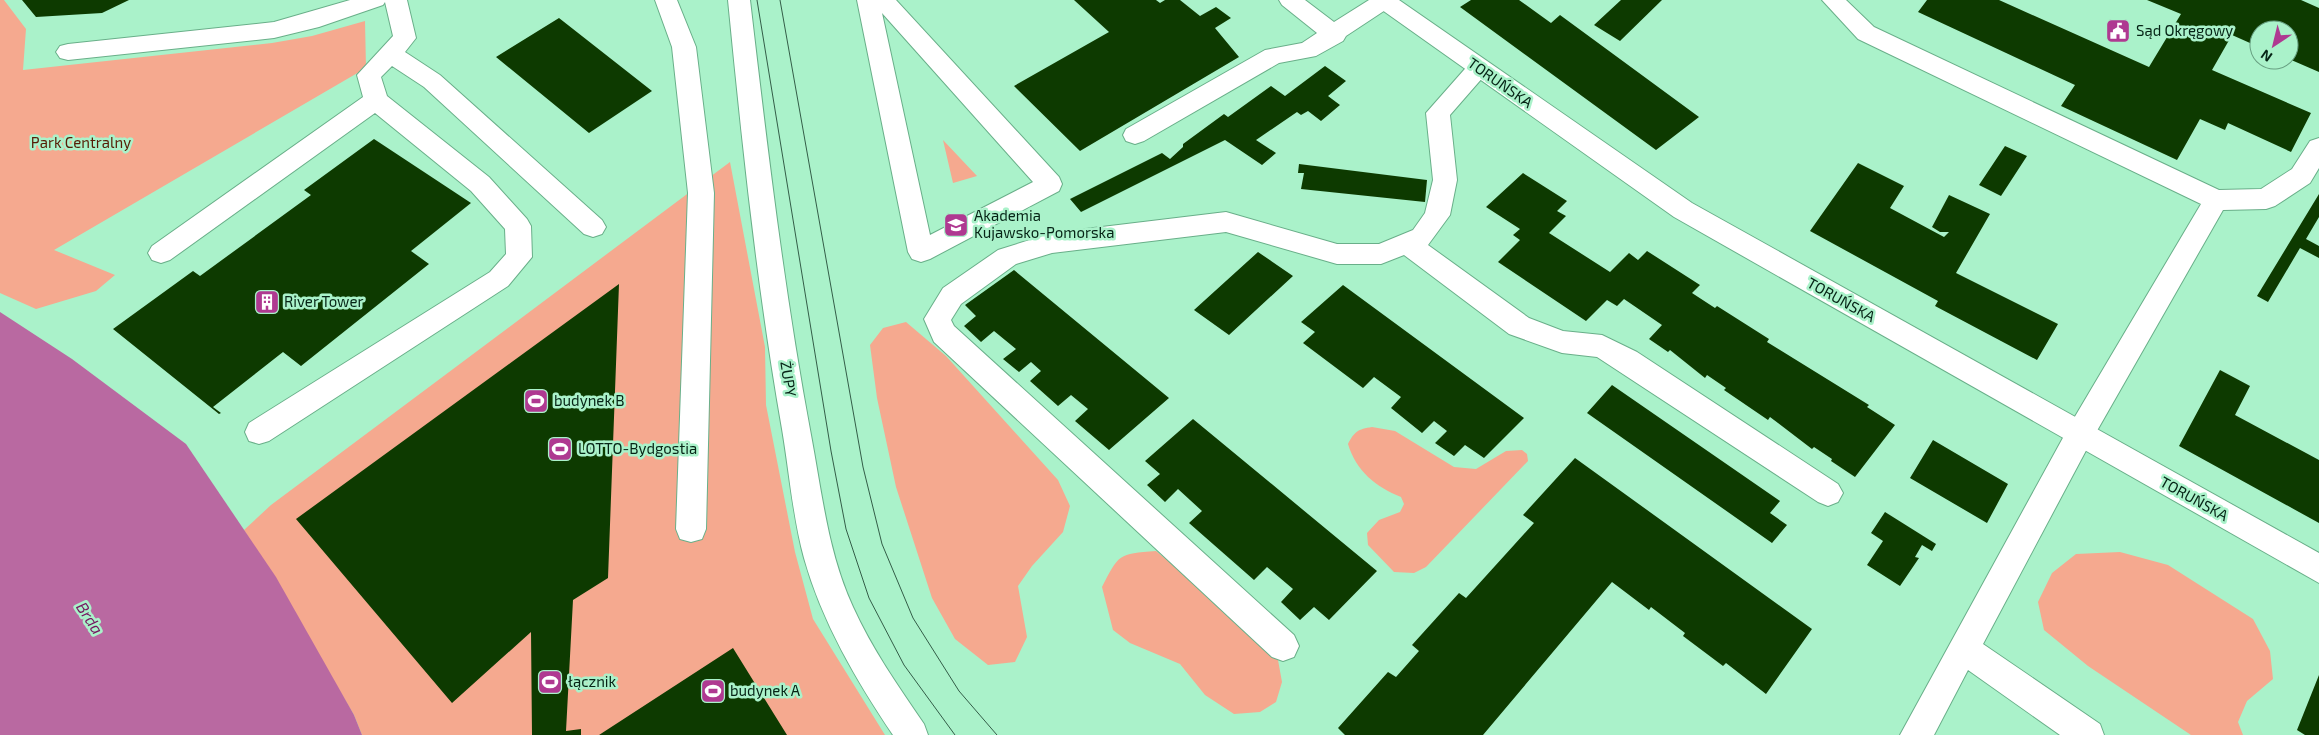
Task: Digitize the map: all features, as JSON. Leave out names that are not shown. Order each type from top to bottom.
[{"type":"street","points":[[68,52],[274,30],[311,22],[375,0]]},
{"type":"street","points":[[258,432],[499,279],[519,257],[518,226],[480,184],[376,100],[368,75],[405,38],[396,0]]},
{"type":"street","points":[[666,0],[684,47],[701,193],[690,529]]},
{"type":"street","name":"ŻUPY","points":[[739,0],[754,142],[787,380],[819,557],[840,612],[870,672],[912,735]]},
{"type":"street","points":[[868,0],[921,252],[1050,184],[883,0]]},
{"type":"street","points":[[1290,0],[1334,35]]},
{"type":"street","points":[[1135,135],[1272,56],[1308,50],[1334,35],[1384,0]]},
{"type":"street","name":"TORUŃSKA","points":[[1384,0],[1683,210],[2319,569]]},
{"type":"street","points":[[1833,0],[1866,33],[2216,200],[2266,199],[2301,176],[2319,147]]},
{"type":"street","points":[[390,53],[432,81],[593,227]]},
{"type":"street","points":[[1283,646],[944,334],[937,319],[952,296],[1006,257],[1052,243],[1226,222],[1337,254],[1382,254],[1422,237],[1438,215],[1445,180],[1438,113],[1479,68]]},
{"type":"street","points":[[161,252],[376,100]]},
{"type":"street","points":[[1916,735],[2080,434],[2216,200]]},
{"type":"street","points":[[1406,244],[1519,326],[1562,342],[1602,346],[1828,493]]},
{"type":"street","points":[[1964,649],[2088,735]]},
{"type":"green space","name":"Park Centralny","points":[[0,0],[4,0],[26,29],[23,70],[272,43],[312,36],[365,21],[366,68],[54,250],[115,275],[96,291],[36,309],[0,293]]},
{"type":"green space","points":[[943,140],[977,176],[953,183]]},
{"type":"green space","name":"LOTTO-Bydgostia","points":[[730,162],[765,347],[766,405],[795,552],[813,619],[885,735],[362,735],[354,715],[244,530],[271,505]]},
{"type":"green space","points":[[906,322],[946,356],[1058,480],[1070,506],[1063,532],[1032,566],[1018,586],[1027,637],[1015,662],[988,665],[955,639],[932,598],[896,487],[877,398],[870,345],[883,328]]},
{"type":"green space","points":[[1372,427],[1395,431],[1454,467],[1476,469],[1506,451],[1522,450],[1527,454],[1528,461],[1426,567],[1414,573],[1394,572],[1368,545],[1367,533],[1379,520],[1400,512],[1404,504],[1401,497],[1383,488],[1368,477],[1356,462],[1348,444],[1357,432]]},
{"type":"green space","points":[[1156,551],[1204,590],[1278,660],[1282,682],[1276,702],[1260,712],[1234,714],[1205,695],[1180,664],[1130,643],[1113,630],[1102,587],[1112,568],[1121,558],[1127,555]]},
{"type":"green space","points":[[2120,552],[2168,565],[2253,619],[2270,651],[2273,679],[2247,701],[2238,722],[2243,735],[2191,735],[2088,666],[2044,630],[2038,602],[2052,573],[2076,554]]},
{"type":"water","name":"Brda","points":[[0,312],[72,359],[186,444],[276,577],[354,715],[362,735],[0,735]]},
{"type":"building","points":[[22,0],[129,0],[102,13],[36,17]]},
{"type":"building","points":[[1074,0],[1156,0],[1160,3],[1165,0],[1180,0],[1200,16],[1216,7],[1231,18],[1215,28],[1239,57],[1080,151],[1014,86],[1109,32]]},
{"type":"building","points":[[1471,0],[1519,0],[1551,23],[1560,15],[1699,117],[1656,150],[1460,7]]},
{"type":"building","points":[[1621,0],[1662,0],[1620,41],[1594,25]]},
{"type":"building","points":[[1927,0],[1999,0],[2149,67],[2181,14],[2147,0],[2301,0],[2319,8],[2319,72],[2299,63],[2299,20],[2249,20],[2249,43],[2232,35],[2212,70],[2311,113],[2291,152],[2228,123],[2225,130],[2200,119],[2177,160],[2061,106],[2075,85],[1918,12]]},
{"type":"building","points":[[559,18],[652,91],[589,133],[496,57]]},
{"type":"building","points":[[1325,66],[1346,81],[1328,96],[1340,105],[1321,121],[1308,111],[1301,115],[1297,112],[1256,140],[1276,153],[1262,165],[1225,140],[1081,212],[1070,199],[1162,153],[1170,159],[1183,147],[1183,144],[1224,114],[1228,117],[1271,86],[1285,96]]},
{"type":"building","name":"River Tower","points":[[374,139],[471,203],[411,251],[429,264],[301,366],[283,352],[213,407],[221,413],[219,414],[113,329],[193,271],[200,276],[311,195],[304,190]]},
{"type":"building","points":[[2005,146],[2027,156],[2001,196],[1979,185]]},
{"type":"building","points":[[1858,163],[1904,186],[1890,208],[1944,237],[1949,232],[1940,232],[1932,227],[1949,195],[1990,214],[1956,273],[2058,324],[2037,360],[1935,306],[1938,301],[1810,231]]},
{"type":"building","points":[[1299,164],[1427,180],[1425,202],[1301,189],[1304,173],[1298,173]]},
{"type":"building","points":[[1523,173],[1567,201],[1557,211],[1566,216],[1549,233],[1610,272],[1629,253],[1638,260],[1647,251],[1700,285],[1692,293],[1715,308],[1717,306],[1769,339],[1767,342],[1869,405],[1867,407],[1895,425],[1855,477],[1814,447],[1812,449],[1770,417],[1768,420],[1724,390],[1726,388],[1707,375],[1705,378],[1670,350],[1668,352],[1649,339],[1662,325],[1624,299],[1617,306],[1607,300],[1586,321],[1498,262],[1520,240],[1513,235],[1520,229],[1486,207]]},
{"type":"building","points":[[2319,194],[2319,217],[2306,239],[2319,246],[2319,258],[2300,248],[2268,302],[2257,296]]},
{"type":"building","points":[[1258,252],[1293,276],[1229,335],[1194,310]]},
{"type":"building","points":[[1014,270],[1169,398],[1109,450],[1075,421],[1088,409],[1071,395],[1058,406],[1030,381],[1041,371],[1031,362],[1019,372],[1003,359],[1016,349],[994,331],[981,342],[964,326],[976,316],[965,305]]},
{"type":"building","name":"budynek B","points":[[619,284],[608,578],[573,600],[566,731],[581,729],[581,735],[532,735],[531,632],[452,703],[296,519]]},
{"type":"building","points":[[1343,285],[1524,418],[1484,458],[1465,445],[1454,456],[1435,443],[1447,431],[1434,421],[1422,433],[1391,408],[1401,397],[1374,377],[1363,388],[1303,343],[1315,332],[1301,322]]},
{"type":"building","points":[[2220,370],[2250,386],[2235,415],[2319,460],[2319,523],[2179,446]]},
{"type":"building","points":[[1612,385],[1780,501],[1770,513],[1787,525],[1772,543],[1587,413]]},
{"type":"building","points":[[1193,419],[1377,571],[1329,620],[1314,607],[1300,620],[1281,602],[1293,589],[1267,567],[1254,580],[1189,523],[1202,511],[1178,489],[1165,502],[1147,485],[1160,474],[1145,461]]},
{"type":"building","points":[[1933,440],[2008,484],[1987,523],[1910,478]]},
{"type":"building","points":[[1575,458],[1812,629],[1766,694],[1726,663],[1723,666],[1683,636],[1685,633],[1651,607],[1649,610],[1612,582],[1483,735],[1345,735],[1338,728],[1388,672],[1396,677],[1419,651],[1412,645],[1459,593],[1466,598],[1534,523],[1523,515]]},
{"type":"building","points":[[1885,512],[1936,544],[1932,551],[1922,545],[1915,557],[1919,558],[1900,586],[1867,565],[1883,541],[1871,533]]},
{"type":"building","name":"budynek A","points":[[733,648],[787,735],[599,735]]},
{"type":"building","points":[[2319,675],[2319,735],[2305,735],[2297,730]]},
{"type":"tram line","points":[[757,0],[831,451],[846,529],[869,598],[904,665],[955,735]]},
{"type":"tram line","points":[[780,0],[863,467],[882,544],[913,618],[959,691],[997,735]]},
{"type":"place","name":"Sąd Okręgowy","points":[[2118,31]]},
{"type":"place","name":"Akademia Kujawsko-Pomorska","points":[[956,225]]},
{"type":"place","name":"River Tower","points":[[267,302]]},
{"type":"place","name":"budynek B","points":[[536,401]]},
{"type":"place","name":"LOTTO-Bydgostia","points":[[560,449]]},
{"type":"place","name":"łącznik","points":[[550,682]]},
{"type":"place","name":"budynek A","points":[[713,691]]}]
